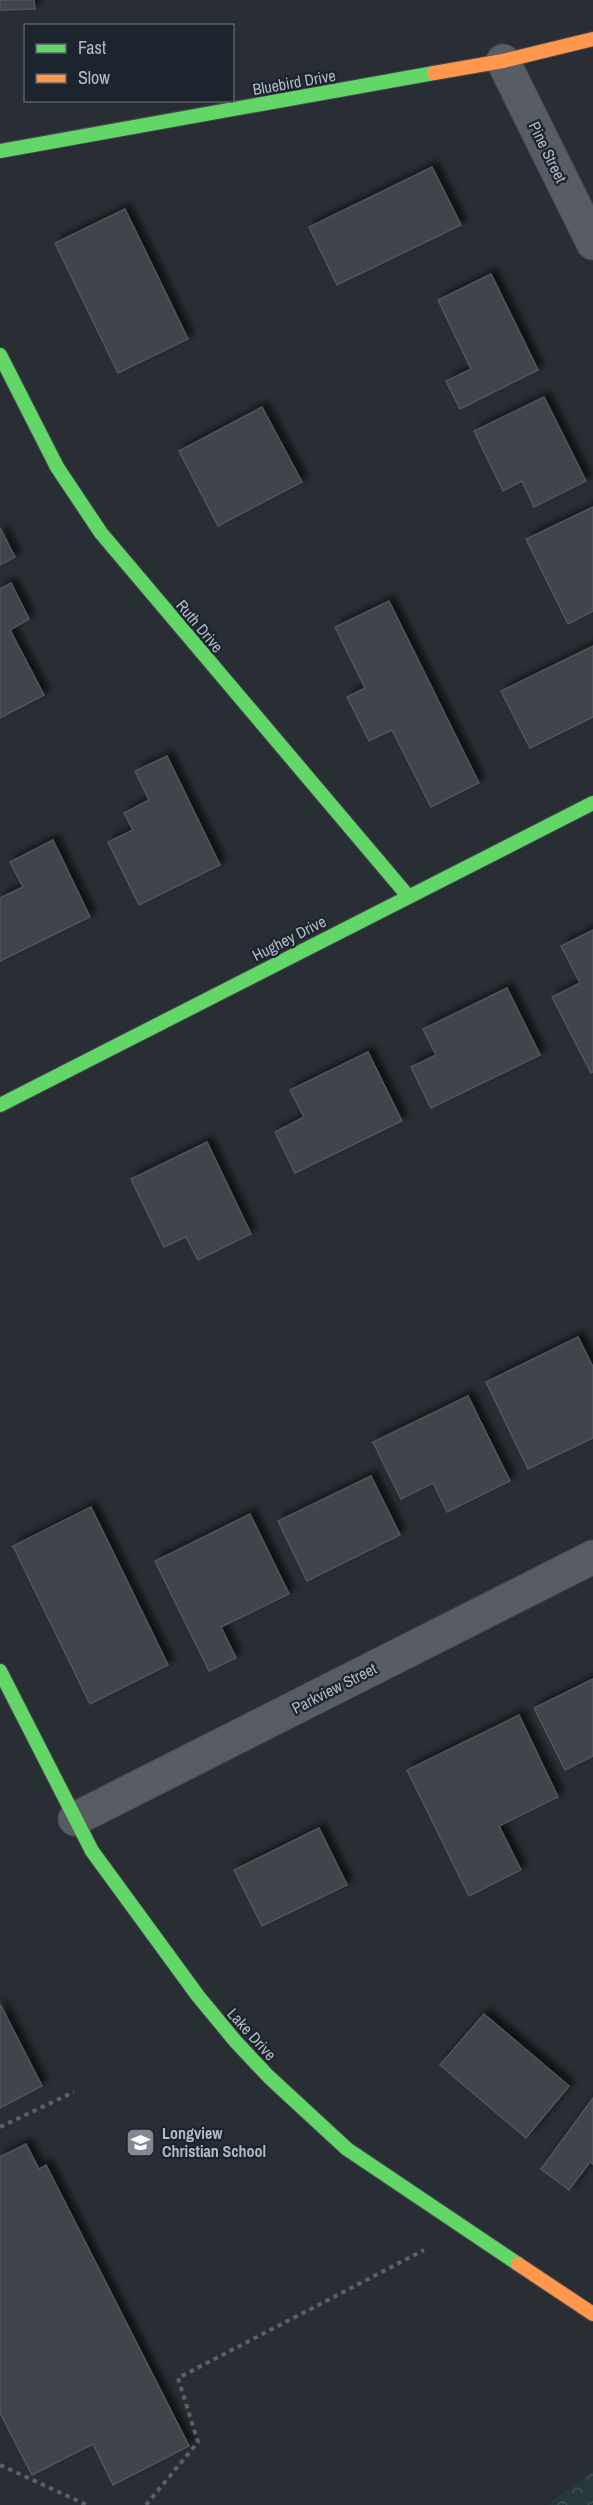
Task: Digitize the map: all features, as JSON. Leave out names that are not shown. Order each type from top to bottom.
[{"type":"street","name":"Bluebird Drive","points":[[0,151],[503,61],[593,39]]},
{"type":"street","name":"Pine Street","points":[[503,61],[593,243]]},
{"type":"street","name":"Ruth Drive","points":[[0,355],[57,467],[101,533],[408,896]]},
{"type":"street","name":"Hughey Drive","points":[[0,1105],[593,803]]},
{"type":"street","name":"Parkview Street","points":[[75,1819],[593,1557]]},
{"type":"street","name":"Lake Drive","points":[[0,1671],[75,1819],[104,1870],[198,1996],[269,2078],[347,2149],[380,2174],[593,2314]]},
{"type":"path","points":[[0,2127],[74,2092]]},
{"type":"path","points":[[146,2505],[198,2442],[178,2378],[424,2250]]},
{"type":"path","points":[[0,2465],[87,2505]]},
{"type":"green space","points":[[593,2471],[593,2505],[547,2505]]},
{"type":"building","points":[[0,0],[34,0],[35,9],[0,10]]},
{"type":"building","points":[[432,167],[461,225],[337,285],[309,227]]},
{"type":"building","points":[[125,209],[188,339],[118,373],[55,243]]},
{"type":"building","points":[[491,274],[538,370],[460,409],[446,381],[471,369],[438,300]]},
{"type":"building","points":[[544,397],[586,481],[534,507],[522,481],[503,491],[474,431]]},
{"type":"building","points":[[262,407],[302,482],[218,526],[179,451]]},
{"type":"building","points":[[593,507],[593,611],[568,624],[526,539]]},
{"type":"building","points":[[0,528],[15,557],[0,565]]},
{"type":"building","points":[[11,583],[29,619],[10,630],[44,695],[0,718],[0,589]]},
{"type":"building","points":[[389,601],[479,783],[431,807],[392,730],[369,741],[347,697],[365,688],[335,627]]},
{"type":"building","points":[[593,646],[593,717],[530,748],[501,691]]},
{"type":"building","points":[[167,756],[220,865],[139,905],[108,842],[133,830],[124,813],[149,800],[135,771]]},
{"type":"building","points":[[53,840],[90,917],[0,961],[0,898],[23,887],[10,862]]},
{"type":"building","points":[[593,930],[593,1072],[591,1073],[552,997],[580,983],[561,946]]},
{"type":"building","points":[[507,988],[540,1055],[431,1108],[411,1067],[436,1055],[423,1029]]},
{"type":"building","points":[[368,1052],[402,1121],[295,1173],[275,1132],[304,1117],[290,1090]]},
{"type":"building","points":[[207,1142],[251,1234],[198,1260],[186,1237],[164,1247],[131,1179]]},
{"type":"building","points":[[578,1337],[593,1367],[593,1438],[528,1469],[486,1382]]},
{"type":"building","points":[[468,1396],[510,1481],[447,1512],[433,1483],[401,1499],[373,1442]]},
{"type":"building","points":[[371,1476],[400,1535],[307,1581],[278,1521]]},
{"type":"building","points":[[91,1507],[168,1665],[90,1704],[13,1546]]},
{"type":"building","points":[[250,1514],[289,1594],[221,1627],[236,1658],[209,1671],[155,1561]]},
{"type":"building","points":[[593,1679],[593,1756],[565,1770],[534,1708]]},
{"type":"building","points":[[519,1715],[558,1797],[499,1826],[521,1870],[469,1896],[407,1770]]},
{"type":"building","points":[[319,1828],[347,1885],[262,1926],[234,1870]]},
{"type":"building","points":[[0,2004],[42,2086],[0,2108]]},
{"type":"building","points":[[484,2014],[569,2086],[526,2138],[440,2065]]},
{"type":"building","points":[[593,2098],[593,2164],[590,2162],[569,2190],[541,2169]]},
{"type":"building","points":[[26,2144],[39,2169],[46,2165],[189,2446],[113,2485],[93,2444],[32,2475],[0,2413],[0,2157]]},
{"type":"traffic: fast","points":[[0,151],[434,73]]},
{"type":"traffic: fast","points":[[0,355],[57,467],[101,533],[408,896]]},
{"type":"traffic: fast","points":[[0,1105],[593,803]]},
{"type":"traffic: fast","points":[[0,1671],[92,1851],[198,1996],[236,2042],[269,2077],[347,2149],[518,2264]]},
{"type":"traffic: slow","points":[[434,73],[503,61],[593,39]]},
{"type":"traffic: slow","points":[[518,2264],[593,2314]]},
{"type":"place","name":"Longview Christian School","points":[[141,2142]]}]
